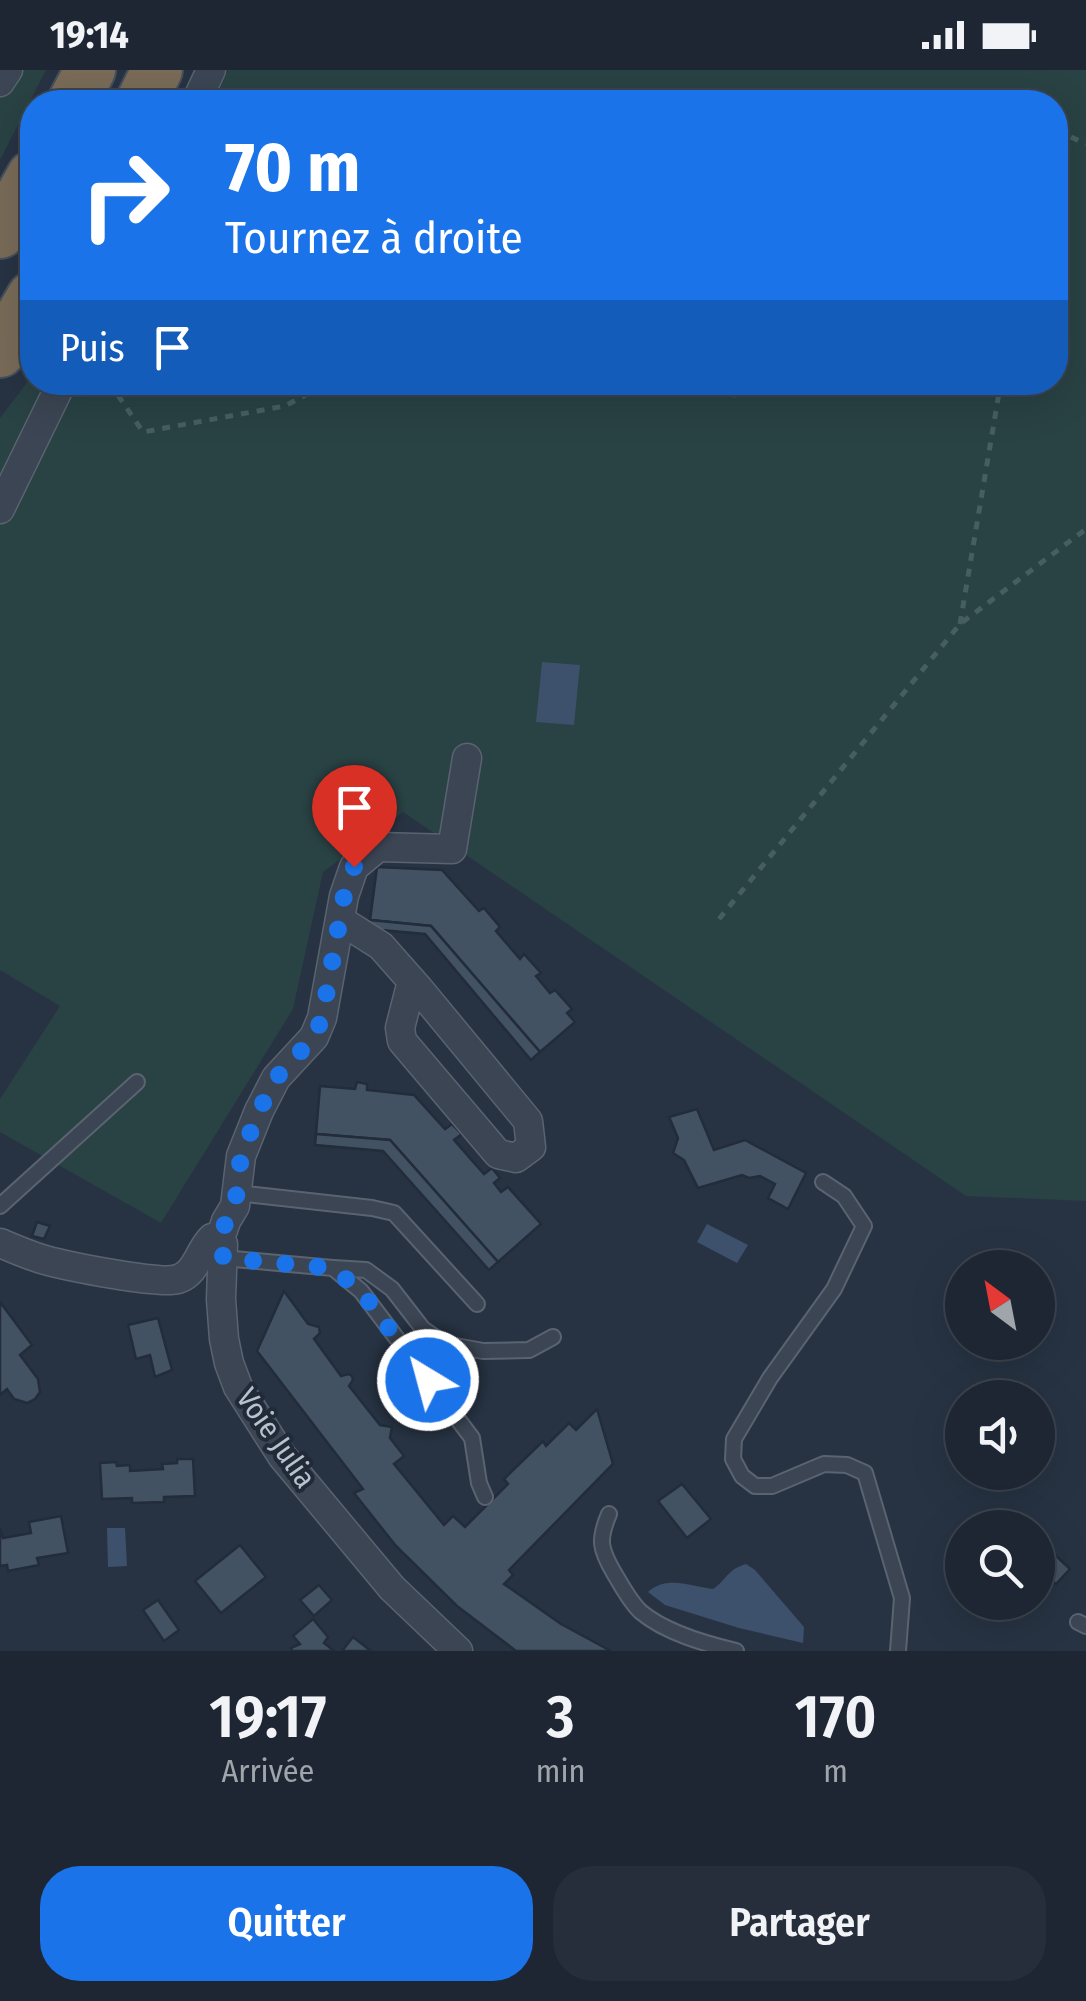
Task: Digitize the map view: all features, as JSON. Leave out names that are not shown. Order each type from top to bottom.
[{"type":"highway","points":[[0,232],[20,197]]},
{"type":"highway","points":[[0,352],[20,318]]},
{"type":"street","points":[[0,82],[8,70]]},
{"type":"street","points":[[0,509],[56,395]]},
{"type":"street","points":[[222,1248],[226,1221],[235,1206],[241,1156],[259,1111],[276,1078],[314,1037],[322,1018],[344,896],[354,867],[378,846],[452,850],[467,758]]},
{"type":"street","points":[[340,920],[380,946],[412,982],[528,1121],[531,1147],[516,1158],[498,1154],[402,1041],[400,1028],[412,982]]},
{"type":"street","points":[[0,1243],[42,1260],[154,1280],[178,1279],[191,1271],[212,1238],[222,1248]]},
{"type":"street","name":"Voie Julia","points":[[222,1248],[224,1340],[238,1388],[282,1456],[392,1588],[458,1651]]},
{"type":"lane","points":[[0,1206],[137,1082]]},
{"type":"lane","points":[[823,1182],[844,1196],[864,1226],[834,1289],[770,1378],[734,1439],[733,1459],[742,1476],[755,1486],[772,1486],[824,1464],[847,1465],[865,1473],[902,1598],[898,1651]]},
{"type":"lane","points":[[237,1193],[394,1213],[477,1304]]},
{"type":"lane","points":[[222,1248],[332,1268],[366,1270],[392,1288],[423,1329],[446,1344],[483,1352],[529,1350],[553,1337]]},
{"type":"lane","points":[[332,1268],[361,1291],[472,1438],[478,1484],[485,1497]]},
{"type":"lane","points":[[608,1514],[601,1532],[602,1550],[643,1613],[670,1629],[736,1651]]},
{"type":"path","points":[[118,395],[143,432],[285,406],[306,395]]},
{"type":"path","points":[[960,624],[999,395]]},
{"type":"path","points":[[719,918],[960,624],[1086,529]]},
{"type":"green space","points":[[0,70],[46,70],[36,90],[20,90],[20,121],[0,160]]},
{"type":"green space","points":[[228,70],[1086,70],[1086,1201],[966,1196],[403,812],[323,872],[293,1009],[161,1223],[0,1132],[0,1099],[60,1006],[0,970],[0,418],[20,392],[20,395],[1068,395],[1068,90],[219,90]]},
{"type":"water","points":[[542,662],[580,665],[574,725],[536,722]]},
{"type":"water","points":[[707,1224],[748,1245],[737,1263],[697,1242]]},
{"type":"water","points":[[107,1528],[125,1528],[127,1566],[108,1567]]},
{"type":"water","points":[[746,1564],[804,1627],[803,1643],[665,1605],[648,1592],[671,1583],[713,1589]]},
{"type":"building","points":[[377,867],[442,870],[479,911],[484,908],[500,927],[496,931],[520,959],[524,954],[541,973],[536,976],[550,993],[555,990],[572,1009],[567,1013],[575,1022],[540,1052],[431,926],[370,920]]},
{"type":"building","points":[[370,920],[431,926],[540,1052],[531,1060],[425,934],[370,929]]},
{"type":"building","points":[[357,1082],[367,1084],[367,1090],[414,1095],[445,1129],[452,1124],[462,1134],[454,1140],[484,1174],[492,1168],[500,1178],[494,1183],[501,1192],[508,1187],[541,1224],[498,1262],[390,1140],[316,1134],[320,1086],[355,1089]]},
{"type":"building","points":[[697,1109],[714,1150],[745,1140],[806,1173],[788,1209],[768,1198],[775,1184],[760,1176],[742,1175],[698,1188],[684,1160],[673,1153],[678,1138],[669,1117]]},
{"type":"building","points":[[316,1134],[390,1140],[498,1262],[489,1270],[383,1151],[315,1145]]},
{"type":"building","points":[[37,1222],[50,1226],[44,1239],[32,1236]]},
{"type":"building","points":[[284,1291],[308,1324],[319,1327],[320,1333],[314,1339],[341,1376],[352,1376],[349,1386],[380,1425],[392,1427],[390,1438],[404,1456],[394,1464],[444,1525],[453,1516],[465,1527],[508,1484],[504,1479],[543,1441],[546,1446],[569,1423],[576,1430],[597,1409],[613,1464],[509,1570],[513,1575],[504,1584],[561,1624],[611,1651],[516,1651],[457,1606],[396,1546],[354,1493],[363,1489],[257,1351]]},
{"type":"building","points":[[0,1302],[32,1345],[20,1355],[38,1379],[40,1392],[27,1403],[14,1399],[7,1389],[0,1395]]},
{"type":"building","points":[[158,1318],[172,1370],[155,1377],[150,1355],[136,1359],[128,1325]]},
{"type":"building","points":[[177,1459],[193,1459],[195,1496],[164,1497],[164,1502],[102,1499],[100,1463],[130,1465],[130,1471],[163,1469],[162,1464],[177,1463]]},
{"type":"building","points":[[682,1484],[711,1519],[687,1538],[658,1501]]},
{"type":"building","points":[[61,1516],[68,1553],[37,1558],[39,1565],[8,1571],[7,1565],[0,1566],[0,1528],[3,1538],[31,1533],[29,1522]]},
{"type":"building","points":[[240,1545],[266,1577],[221,1613],[195,1581]]},
{"type":"building","points":[[1055,1555],[1070,1569],[1055,1583]]},
{"type":"building","points":[[319,1585],[332,1600],[314,1616],[300,1600]]},
{"type":"building","points":[[158,1600],[179,1630],[164,1641],[143,1610]]},
{"type":"building","points":[[313,1619],[328,1637],[324,1643],[334,1651],[292,1651],[300,1644],[293,1636]]},
{"type":"building","points":[[353,1637],[371,1651],[342,1651]]},
{"type":"route","points":[[354,867],[344,896],[322,1018],[314,1037],[276,1078],[259,1111],[241,1156],[235,1206],[220,1239],[223,1258],[332,1268],[361,1291],[428,1380]]}]
